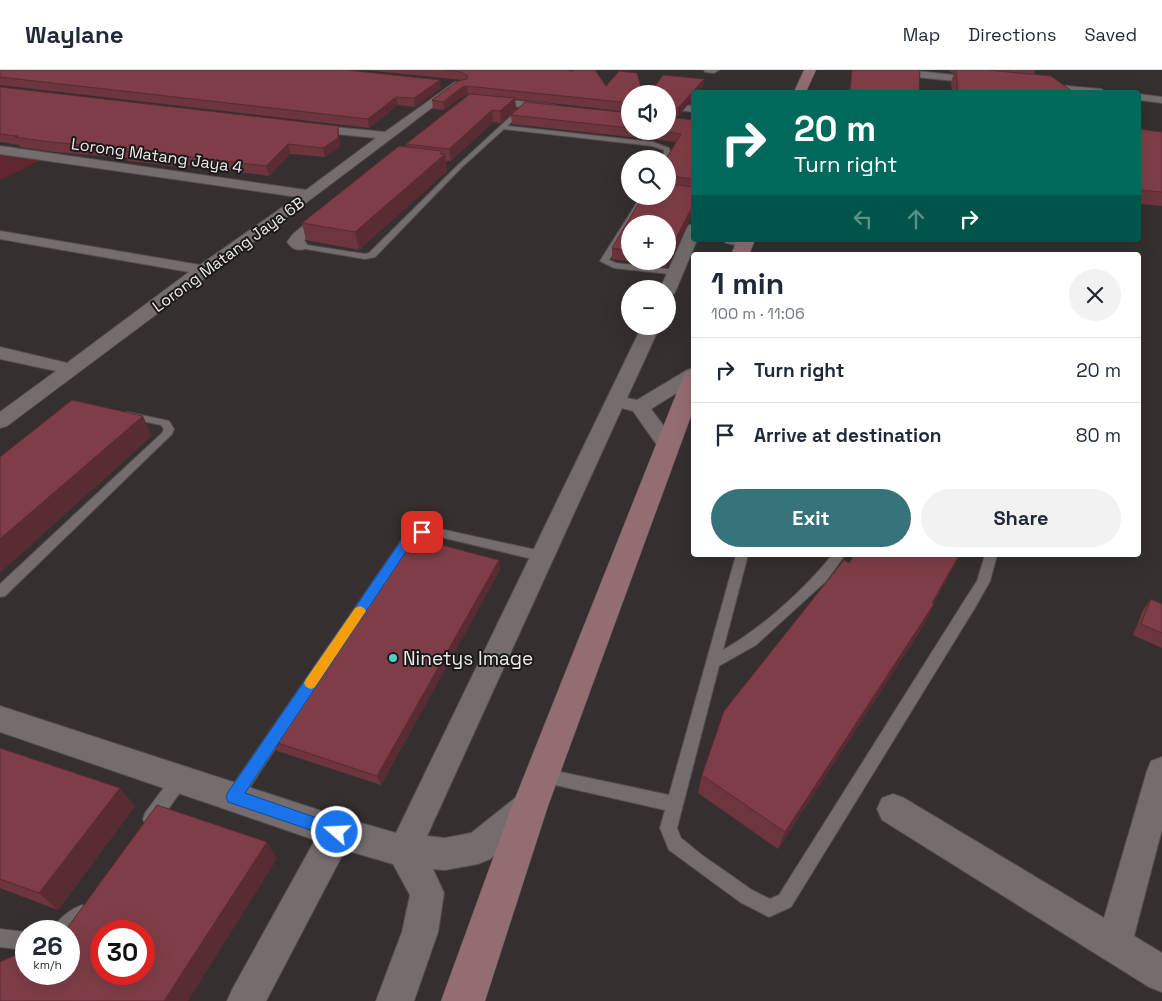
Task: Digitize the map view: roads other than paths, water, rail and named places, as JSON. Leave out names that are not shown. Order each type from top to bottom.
[{"type":"street","points":[[709,70],[714,70]]},
{"type":"street","points":[[801,90],[810,70]]},
{"type":"street","points":[[876,70],[998,82]]},
{"type":"street","name":"Lorong Matang Jaya 6B","points":[[0,422],[203,270],[460,85],[436,82]]},
{"type":"street","points":[[1027,85],[1080,90]]},
{"type":"street","points":[[1141,97],[1162,100]]},
{"type":"street","points":[[473,99],[564,109]]},
{"type":"street","points":[[676,107],[691,109]]},
{"type":"street","points":[[297,126],[387,136]]},
{"type":"street","name":"Lorong Matang Jaya 4","points":[[0,150],[309,195]]},
{"type":"street","points":[[343,169],[359,172]]},
{"type":"street","points":[[300,246],[295,242],[298,237],[337,206]]},
{"type":"street","points":[[0,235],[203,270]]},
{"type":"street","points":[[672,280],[691,237]]},
{"type":"street","points":[[404,851],[541,556],[628,404],[648,335]]},
{"type":"street","points":[[0,353],[71,369]]},
{"type":"street","points":[[628,404],[691,376]]},
{"type":"street","points":[[463,1001],[536,791],[691,383]]},
{"type":"street","points":[[628,404],[668,446]]},
{"type":"street","points":[[0,720],[337,832],[404,851],[445,854],[478,848],[536,791]]},
{"type":"street","points":[[1114,944],[1162,771]]},
{"type":"street","points":[[893,809],[1162,974]]},
{"type":"street","points":[[246,1001],[337,832]]},
{"type":"street","points":[[395,1001],[420,932],[427,893],[404,851]]},
{"type":"lane","points":[[300,246],[365,257],[372,255],[460,166],[526,105]]},
{"type":"lane","points":[[503,127],[653,144],[667,150]]},
{"type":"lane","points":[[451,165],[460,166]]},
{"type":"lane","points":[[639,205],[604,261],[614,265],[675,273]]},
{"type":"lane","points":[[0,592],[168,434],[169,429],[165,423],[116,413]]},
{"type":"lane","points":[[234,797],[411,535],[422,532],[436,532],[541,556]]},
{"type":"lane","points":[[741,557],[668,828],[675,844],[746,896],[769,908],[785,901],[971,602],[983,581],[990,557]]},
{"type":"lane","points":[[712,663],[751,641],[821,578],[837,557]]},
{"type":"lane","points":[[141,833],[180,779]]},
{"type":"lane","points":[[536,791],[674,804]]},
{"type":"lane","points":[[76,920],[90,903]]},
{"type":"lane","points":[[0,938],[15,940]]},
{"type":"place","name":"Ninetys Image","points":[[393,658]]}]
